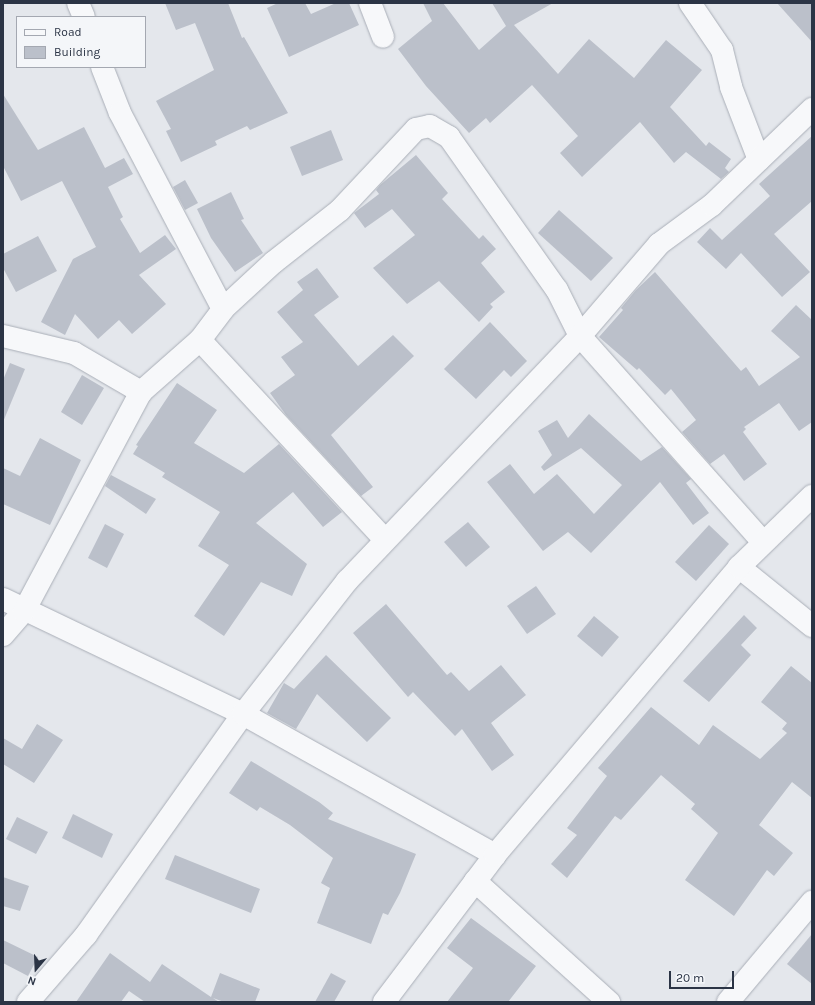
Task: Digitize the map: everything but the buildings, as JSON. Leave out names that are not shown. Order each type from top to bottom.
[{"type":"street","points":[[78,3],[84,16]]},
{"type":"street","points":[[370,3],[383,37]]},
{"type":"street","points":[[690,3],[722,50],[731,87],[759,160]]},
{"type":"street","points":[[102,68],[120,113],[223,309]]},
{"type":"street","points":[[28,1002],[86,935],[244,714],[347,581],[580,336],[659,244],[712,205],[812,109]]},
{"type":"street","points":[[3,634],[24,611],[141,392],[200,340],[223,309],[274,262],[340,210],[416,129],[430,126],[449,137],[557,290],[580,336],[763,542]]},
{"type":"street","points":[[3,336],[74,353],[141,392]]},
{"type":"street","points":[[200,340],[385,540]]},
{"type":"street","points":[[384,1002],[495,855],[739,567],[812,496]]},
{"type":"street","points":[[739,567],[812,626]]},
{"type":"street","points":[[3,600],[244,714],[495,855]]},
{"type":"street","points":[[475,881],[609,1002]]},
{"type":"street","points":[[728,1002],[812,902]]}]
